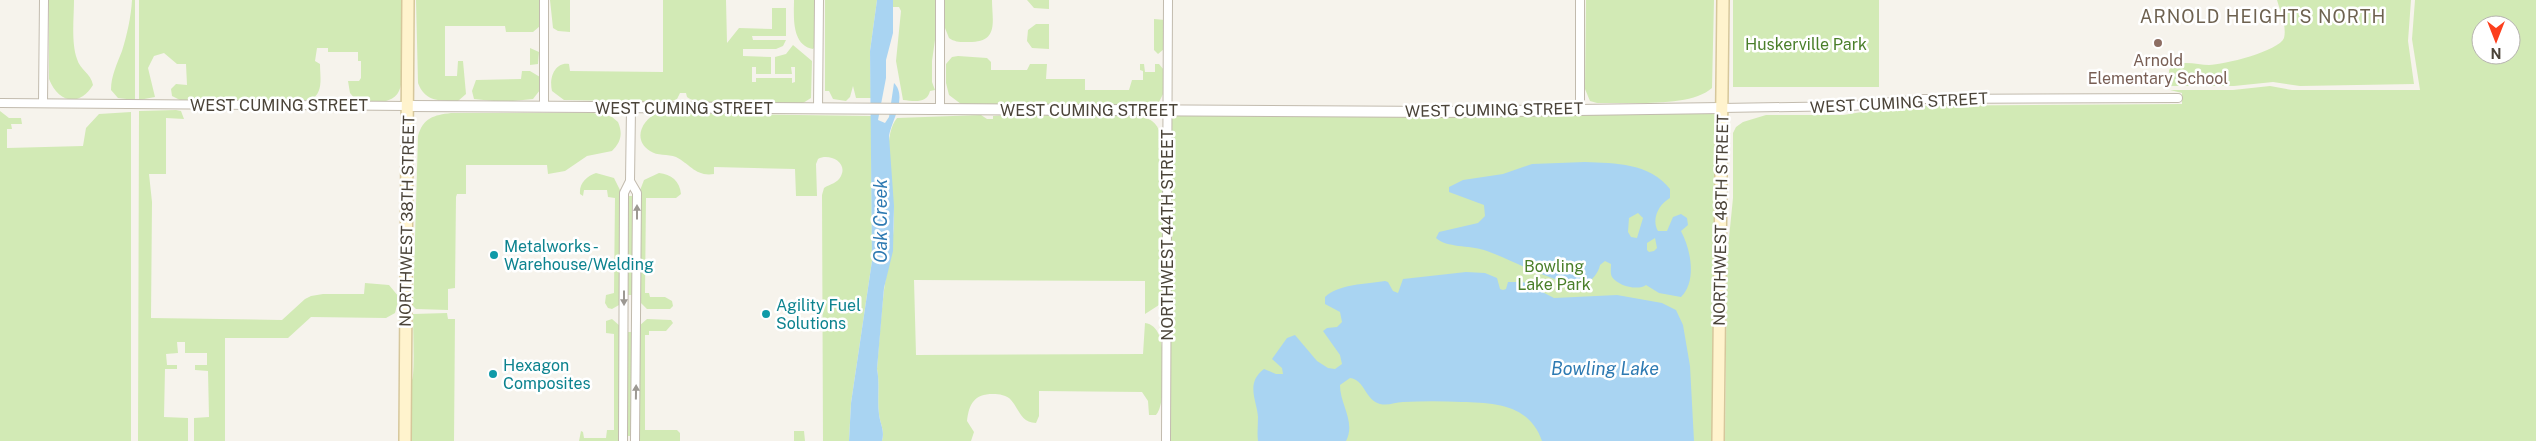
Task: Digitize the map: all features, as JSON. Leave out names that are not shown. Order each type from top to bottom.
[{"type":"main road","name":"NORTHWEST 38TH STREET","points":[[405,441],[408,0]]},
{"type":"main road","name":"NORTHWEST 48TH STREET","points":[[1718,441],[1723,0]]},
{"type":"street","points":[[43,103],[44,0]]},
{"type":"street","points":[[544,0],[544,106]]},
{"type":"street","points":[[818,108],[819,0]]},
{"type":"street","points":[[940,0],[940,109]]},
{"type":"street","name":"NORTHWEST 44TH STREET","points":[[1166,441],[1168,0]]},
{"type":"street","points":[[1580,0],[1580,109]]},
{"type":"street","name":"WEST CUMING STREET","points":[[0,103],[1442,112],[1852,106],[1924,99],[2178,98]]},
{"type":"street","points":[[623,441],[624,193],[630,181],[631,108]]},
{"type":"street","points":[[630,181],[637,193],[635,441]]},
{"type":"green space","points":[[49,0],[74,0],[73,38],[75,52],[78,63],[90,77],[93,85],[81,97],[75,99],[63,97],[53,87],[49,79]]},
{"type":"green space","points":[[132,0],[135,0],[135,100],[118,98],[111,90],[113,75],[127,32]]},
{"type":"green space","points":[[139,0],[403,0],[404,60],[399,91],[396,96],[386,101],[373,103],[356,100],[350,93],[348,81],[359,81],[361,78],[361,61],[358,61],[358,52],[328,52],[328,48],[317,48],[315,61],[320,64],[320,85],[317,94],[310,100],[180,100],[172,96],[171,89],[176,84],[187,85],[186,64],[177,64],[164,53],[154,56],[148,68],[155,97],[139,100]]},
{"type":"green space","points":[[416,0],[541,0],[540,26],[533,32],[506,32],[505,26],[445,26],[445,76],[457,76],[458,61],[463,61],[466,94],[458,101],[434,99],[425,94],[418,83]]},
{"type":"green space","points":[[550,0],[570,0],[570,32],[558,31],[553,28]]},
{"type":"green space","points":[[663,0],[726,0],[727,43],[739,28],[772,29],[772,8],[786,8],[786,36],[752,36],[753,40],[786,40],[783,46],[776,49],[743,49],[743,56],[771,57],[771,74],[756,74],[756,67],[752,67],[752,82],[756,82],[756,78],[792,78],[792,83],[795,82],[795,67],[791,67],[792,74],[775,74],[775,57],[786,54],[793,45],[812,61],[811,98],[803,103],[754,105],[707,103],[687,97],[686,93],[680,93],[677,99],[669,102],[564,100],[552,91],[551,81],[554,72],[556,68],[564,64],[569,64],[570,71],[663,72]]},
{"type":"green space","points":[[794,0],[815,0],[815,47],[813,49],[801,42],[797,36],[794,21]]},
{"type":"green space","points":[[825,0],[877,0],[870,51],[871,98],[856,98],[853,86],[850,97],[846,101],[833,99],[829,91],[825,91]]},
{"type":"green space","points":[[893,0],[936,0],[935,40],[932,61],[932,82],[935,90],[930,91],[923,100],[903,100],[896,61],[901,11],[899,7],[893,7]]},
{"type":"green space","points":[[945,0],[992,0],[993,22],[987,38],[981,41],[963,42],[949,38],[945,28]]},
{"type":"green space","points":[[1027,0],[1049,0],[1049,9],[1034,8]]},
{"type":"green space","points":[[1586,0],[1714,0],[1712,88],[1689,99],[1658,103],[1597,103],[1590,101],[1585,89]]},
{"type":"green space","name":"Huskerville Park","points":[[1733,0],[1879,0],[1879,87],[1733,87]]},
{"type":"green space","points":[[2277,0],[2411,0],[2408,41],[2414,84],[2300,86],[2273,82],[2234,86],[2169,86],[2169,70],[2177,64],[2209,65],[2226,63],[2262,52],[2280,43],[2284,38],[2285,29]]},
{"type":"green space","points":[[2415,0],[2536,0],[2536,441],[1725,441],[1727,258],[1733,198],[1733,133],[1736,127],[1743,122],[1766,115],[1843,115],[1900,106],[2182,104],[2182,93],[2170,90],[2233,90],[2270,86],[2292,90],[2420,90],[2412,39]]},
{"type":"green space","points":[[1154,19],[1165,20],[1164,49],[1158,54],[1154,50]]},
{"type":"green space","points":[[1036,24],[1049,24],[1049,49],[1032,48],[1027,41],[1028,30]]},
{"type":"green space","points":[[530,48],[539,52],[538,64],[530,65]]},
{"type":"green space","points":[[952,57],[987,58],[991,62],[991,70],[1027,70],[1030,64],[1047,64],[1046,79],[1085,79],[1085,90],[1129,90],[1132,80],[1143,80],[1143,71],[1140,70],[1140,64],[1144,64],[1145,72],[1155,72],[1155,64],[1159,64],[1164,70],[1164,92],[1159,102],[1147,106],[961,104],[949,95],[946,83],[946,64]]},
{"type":"green space","points":[[522,71],[530,71],[540,77],[540,90],[533,99],[503,102],[474,99],[472,91],[476,80],[521,79]]},
{"type":"green space","name":"Bowling Lake Park","points":[[1722,108],[1718,441],[1166,441],[1167,110]]},
{"type":"green space","points":[[0,111],[9,118],[21,118],[22,124],[11,124],[12,129],[7,129],[7,148],[83,146],[86,128],[99,114],[131,112],[131,441],[0,441]]},
{"type":"green space","points":[[139,111],[181,111],[184,119],[166,118],[166,174],[149,174],[152,202],[151,318],[282,320],[305,299],[311,296],[323,294],[364,294],[365,283],[389,285],[399,297],[395,313],[386,318],[311,317],[288,338],[225,338],[225,441],[194,441],[194,418],[209,417],[208,371],[195,370],[195,365],[207,365],[207,353],[185,353],[185,342],[177,342],[178,353],[166,354],[167,365],[177,365],[177,369],[165,369],[164,417],[188,418],[188,441],[138,441]]},
{"type":"green space","points":[[451,113],[594,113],[600,116],[600,113],[612,117],[618,122],[620,138],[612,151],[587,156],[565,171],[548,174],[547,165],[466,165],[466,194],[457,194],[456,197],[455,288],[448,289],[448,310],[416,309],[413,306],[418,136],[423,125],[430,118]]},
{"type":"green space","points":[[658,113],[871,116],[872,261],[851,403],[849,441],[823,441],[822,195],[824,188],[840,178],[842,167],[840,163],[827,157],[818,159],[816,164],[817,196],[796,196],[795,169],[714,167],[714,174],[702,174],[676,157],[656,154],[650,151],[641,141],[641,130],[647,120]]},
{"type":"green space","points":[[981,115],[987,119],[993,119],[993,116],[1006,115],[1133,116],[1152,121],[1160,132],[1163,149],[1159,180],[1163,191],[1163,294],[1159,305],[1145,314],[1145,281],[914,280],[916,355],[1143,354],[1145,323],[1154,327],[1161,342],[1164,376],[1162,400],[1156,415],[1149,415],[1148,401],[1142,392],[1039,391],[1039,416],[1036,423],[1027,421],[1007,397],[998,394],[987,394],[977,398],[969,410],[967,421],[974,432],[971,441],[882,441],[883,434],[878,408],[877,369],[884,290],[894,225],[889,159],[892,126],[897,118]]},
{"type":"green space","points":[[596,173],[614,178],[621,192],[620,300],[619,305],[612,309],[608,308],[605,303],[606,295],[614,293],[615,198],[608,197],[607,190],[584,190],[583,196],[580,194],[584,181]]},
{"type":"green space","points":[[659,173],[674,179],[679,185],[681,194],[676,198],[646,198],[645,293],[649,293],[650,297],[665,297],[672,301],[673,306],[670,309],[647,309],[640,302],[639,193],[644,180]]},
{"type":"green space","points":[[627,196],[633,196],[633,295],[627,295]]},
{"type":"green space","points":[[447,313],[448,319],[455,319],[454,441],[412,441],[413,314]]},
{"type":"green space","points":[[612,319],[620,326],[620,441],[579,441],[581,431],[584,438],[606,438],[607,430],[614,430],[614,334],[606,333],[606,321]]},
{"type":"green space","points":[[647,319],[671,320],[673,323],[666,331],[649,331],[649,335],[645,335],[645,430],[677,430],[680,433],[680,441],[639,441],[639,326]]},
{"type":"green space","points":[[626,332],[633,332],[633,436],[626,436]]},
{"type":"green space","points":[[794,431],[804,431],[805,441],[794,441]]},
{"type":"water","name":"Oak Creek","points":[[877,0],[893,0],[893,33],[886,60],[886,78],[878,120],[885,123],[889,117],[894,83],[899,95],[899,102],[889,136],[894,206],[893,251],[884,288],[877,369],[878,408],[883,437],[882,441],[849,441],[851,403],[872,261],[870,51]]},
{"type":"water","points":[[1585,162],[1620,164],[1642,169],[1662,180],[1670,189],[1670,198],[1662,204],[1657,212],[1655,222],[1658,231],[1667,231],[1673,217],[1681,214],[1687,218],[1688,225],[1681,231],[1690,256],[1691,274],[1686,290],[1681,297],[1659,293],[1646,285],[1638,288],[1623,285],[1612,277],[1611,264],[1605,261],[1600,265],[1596,274],[1589,282],[1583,284],[1572,283],[1546,276],[1478,248],[1452,245],[1436,238],[1439,232],[1478,223],[1485,216],[1484,205],[1449,192],[1449,187],[1463,180],[1503,174],[1532,164]],"holes":[[[1638,213],[1643,218],[1637,238],[1631,237],[1628,232],[1629,218]],[[1655,238],[1657,248],[1649,252],[1647,250],[1647,243]]]},
{"type":"water","name":"Bowling Lake","points":[[1466,272],[1485,273],[1497,278],[1500,289],[1503,290],[1506,289],[1508,282],[1523,282],[1554,298],[1617,295],[1662,303],[1676,310],[1683,325],[1690,366],[1694,441],[1542,441],[1529,419],[1510,408],[1487,403],[1447,401],[1380,404],[1371,399],[1359,382],[1350,378],[1340,385],[1349,427],[1346,441],[1258,441],[1258,417],[1253,386],[1258,374],[1264,369],[1276,374],[1283,374],[1282,368],[1272,359],[1287,338],[1295,335],[1317,361],[1328,368],[1335,369],[1342,364],[1340,355],[1323,331],[1327,328],[1337,327],[1342,322],[1340,312],[1325,304],[1325,297],[1337,289],[1385,281],[1388,282],[1393,291],[1398,293],[1403,279]]},
{"type":"place","name":"Arnold Elementary School","points":[[2158,43]]},
{"type":"place","name":"Metalworks - Warehouse/Welding","points":[[494,255]]},
{"type":"place","name":"Agility Fuel Solutions","points":[[766,314]]},
{"type":"place","name":"Hexagon Composites","points":[[493,374]]},
{"type":"district","name":"ARNOLD HEIGHTS NORTH","points":[[2263,16]]}]
